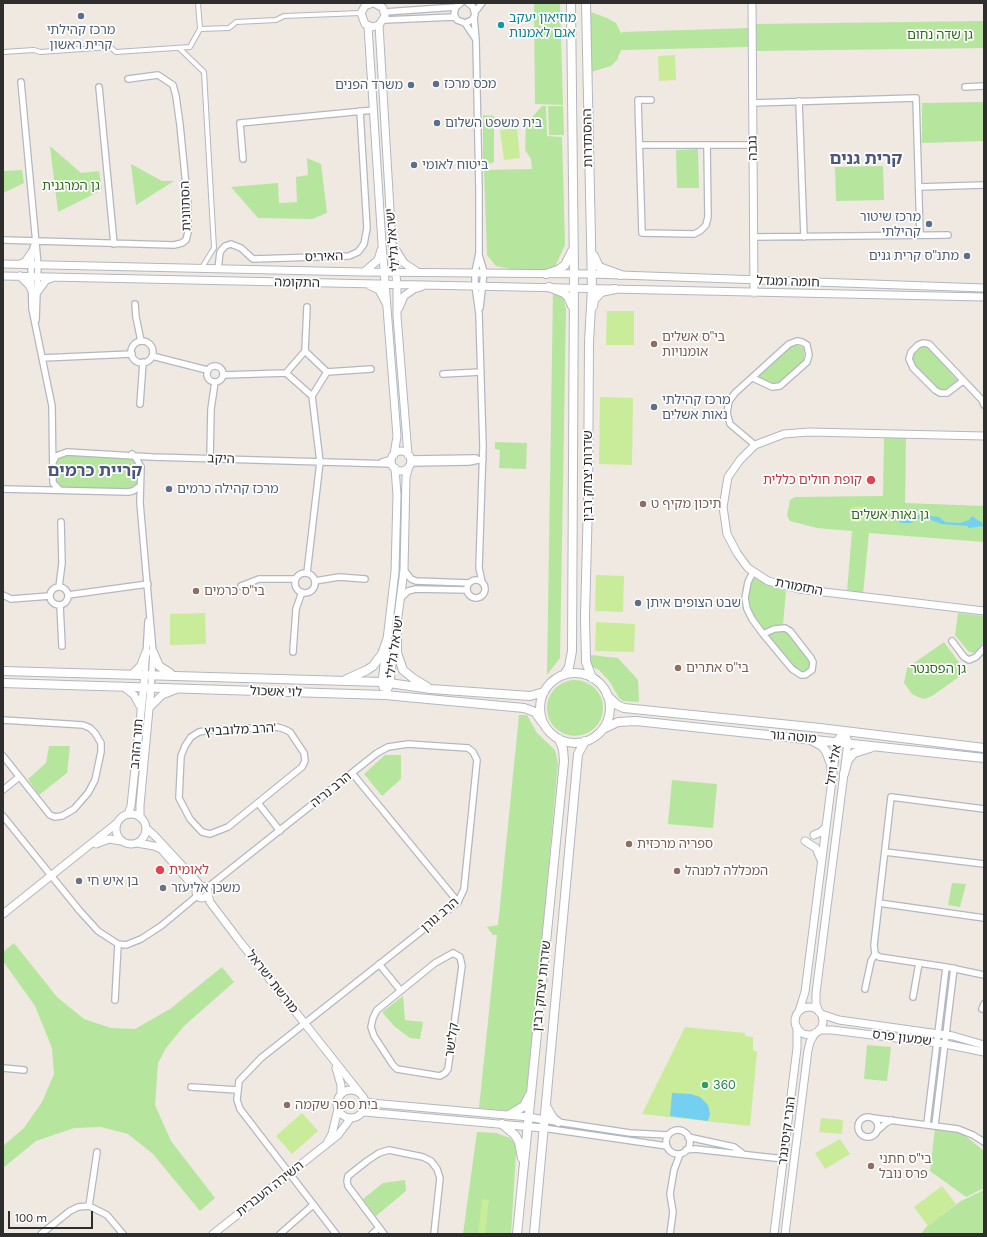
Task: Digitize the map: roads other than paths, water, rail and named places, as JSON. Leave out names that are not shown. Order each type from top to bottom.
[{"type":"main road","name":"ההסתדרות","points":[[571,3],[574,274]]},
{"type":"main road","name":"ההסתדרות","points":[[586,3],[592,274]]},
{"type":"main road","points":[[591,242],[595,263],[598,267],[621,275]]},
{"type":"main road","points":[[546,274],[558,270],[565,265],[574,244]]},
{"type":"main road","name":"שדרות יצחק רבין","points":[[564,675],[569,667],[572,651],[574,274]]},
{"type":"main road","name":"שדרות יצחק רבין","points":[[592,274],[585,616],[586,662],[592,678]]},
{"type":"main road","points":[[549,287],[564,293],[568,297],[573,311]]},
{"type":"main road","points":[[590,314],[594,300],[597,296],[606,290],[616,289]]},
{"type":"main road","points":[[397,628],[397,653],[403,670],[414,679],[431,689]]},
{"type":"main road","points":[[342,681],[362,673],[373,666],[382,654],[387,640]]},
{"type":"main road","points":[[133,674],[150,653],[163,670],[175,675]]},
{"type":"main road","name":"לוי אשכול","points":[[3,671],[148,674],[386,683],[431,689],[530,696],[544,692]]},
{"type":"main road","points":[[578,673],[592,678],[603,688],[610,705],[609,716],[603,729],[599,734],[578,743],[566,742],[559,739],[548,731],[542,722],[540,707],[544,692],[553,681],[564,675],[578,673]]},
{"type":"main road","name":"לוי אשכול","points":[[3,683],[176,690],[385,695],[524,708],[535,712],[542,722]]},
{"type":"main road","name":"מוטה גור","points":[[607,695],[617,705],[624,708],[844,731],[984,748]]},
{"type":"main road","name":"מוטה גור","points":[[603,729],[618,722],[636,721],[848,742],[984,758]]},
{"type":"main road","points":[[805,738],[818,743],[825,750],[831,764],[832,776]]},
{"type":"main road","name":"שדרות יצחק רבין","points":[[517,1234],[564,761],[563,749],[559,739]]},
{"type":"main road","name":"שדרות יצחק רבין","points":[[534,1234],[578,754],[585,741]]},
{"type":"main road","points":[[844,774],[848,760],[854,752],[880,746]]},
{"type":"main road","points":[[509,1115],[524,1106],[531,1094]]},
{"type":"main road","points":[[545,1105],[553,1118],[558,1122]]},
{"type":"main road","points":[[502,1124],[517,1138],[523,1167]]},
{"type":"street","points":[[3,52],[34,50],[40,52],[110,47],[116,52],[190,47],[200,29],[198,3]]},
{"type":"street","points":[[200,29],[229,28],[236,22],[276,20],[284,16],[363,8],[375,3],[380,5],[383,19]]},
{"type":"street","points":[[467,590],[471,597],[480,598],[485,590],[479,568],[483,459],[479,314],[475,285],[475,272],[479,253],[476,40],[474,15],[470,4],[480,3]]},
{"type":"street","points":[[465,23],[474,15],[480,3]]},
{"type":"street","name":"נגבה","points":[[752,3],[754,293]]},
{"type":"street","points":[[368,26],[383,19],[458,5],[455,17]]},
{"type":"street","name":"ישראל גלילי","points":[[363,8],[363,21],[368,26],[382,244],[397,436],[393,461],[397,495],[395,572],[387,640],[385,695]]},
{"type":"street","points":[[383,19],[455,17],[460,22],[465,23],[476,40]]},
{"type":"street","name":"ישראל גלילי","points":[[383,19],[392,243],[397,284],[397,316],[410,461],[406,477],[402,597],[386,683]]},
{"type":"street","points":[[179,48],[204,72],[214,248],[201,269]]},
{"type":"street","name":"הסתוונית","points":[[3,240],[174,245],[182,243],[186,240],[188,232],[180,125],[173,85],[158,75],[128,79]]},
{"type":"street","points":[[21,82],[35,242],[34,265]]},
{"type":"street","points":[[965,87],[984,86]]},
{"type":"street","points":[[99,87],[114,244]]},
{"type":"street","points":[[752,103],[916,98],[920,235]]},
{"type":"street","points":[[651,100],[638,100],[642,232],[683,234],[700,232],[706,225],[708,217],[707,145]]},
{"type":"street","points":[[799,101],[804,236]]},
{"type":"street","points":[[243,159],[240,123],[374,110]]},
{"type":"street","name":"האיריס","points":[[218,270],[220,252],[225,246],[231,244],[241,248],[253,259],[349,256],[358,252],[364,244],[367,228],[360,111]]},
{"type":"street","points":[[640,145],[753,145]]},
{"type":"street","points":[[919,187],[984,185]]},
{"type":"street","points":[[753,237],[948,235]]},
{"type":"street","points":[[20,264],[25,262],[32,252],[35,242]]},
{"type":"street","points":[[392,243],[404,263],[416,271],[424,272]]},
{"type":"street","points":[[364,272],[378,260],[382,244]]},
{"type":"street","points":[[32,252],[35,277],[35,324],[52,406],[52,478],[53,484],[59,490]]},
{"type":"street","points":[[479,253],[484,272],[484,286],[479,314]]},
{"type":"street","name":"התקומה","points":[[3,264],[218,270],[592,274]]},
{"type":"street","name":"חומה ומגדל","points":[[592,274],[984,288]]},
{"type":"street","name":"התקומה","points":[[3,276],[367,285],[475,285],[592,288]]},
{"type":"street","points":[[20,276],[35,291]]},
{"type":"street","points":[[35,291],[46,280],[53,278]]},
{"type":"street","points":[[367,285],[379,290],[388,309]]},
{"type":"street","points":[[397,316],[404,296],[414,289],[429,285]]},
{"type":"street","name":"חומה ומגדל","points":[[592,288],[754,293],[984,297]]},
{"type":"street","points":[[135,304],[141,341]]},
{"type":"street","points":[[286,374],[304,351],[307,307]]},
{"type":"street","points":[[141,341],[133,347],[132,354],[137,361],[143,362],[152,356]]},
{"type":"street","points":[[141,341],[151,345],[152,356]]},
{"type":"street","points":[[753,378],[772,387],[780,386],[807,362],[810,355],[807,345],[796,341],[789,344],[736,393],[729,401],[727,413],[728,420],[734,429],[755,445]]},
{"type":"street","points":[[963,381],[947,392],[935,390],[913,368],[909,359],[911,352],[918,344],[923,342],[929,344],[963,381],[984,405]]},
{"type":"street","points":[[304,351],[327,372],[371,370]]},
{"type":"street","points":[[42,358],[132,354]]},
{"type":"street","points":[[152,356],[207,370]]},
{"type":"street","points":[[140,404],[143,362]]},
{"type":"street","points":[[207,370],[211,366],[218,366],[222,370],[223,375]]},
{"type":"street","points":[[207,370],[208,378],[215,382]]},
{"type":"street","points":[[307,572],[320,462],[312,396],[327,372]]},
{"type":"street","points":[[443,374],[481,372]]},
{"type":"street","points":[[223,375],[286,374],[312,396]]},
{"type":"street","points":[[215,382],[221,379],[223,375]]},
{"type":"street","points":[[210,458],[211,410],[215,382]]},
{"type":"street","name":"התזמורת","points":[[984,436],[790,432],[755,445],[731,472],[726,483],[723,507],[725,526],[731,543],[744,563],[753,572],[768,581],[799,589],[984,611]]},
{"type":"street","points":[[53,443],[56,448],[67,452]]},
{"type":"street","points":[[53,462],[56,456],[67,452]]},
{"type":"street","name":"היקב","points":[[67,452],[132,454],[152,457],[320,462],[376,463],[393,461]]},
{"type":"street","points":[[403,452],[410,461],[402,471],[393,461],[403,452]]},
{"type":"street","points":[[132,454],[141,467]]},
{"type":"street","points":[[148,674],[150,653],[150,601],[140,503],[140,486],[141,467],[143,463],[152,457]]},
{"type":"street","points":[[410,461],[469,462],[483,459]]},
{"type":"street","points":[[43,489],[49,485],[52,478]]},
{"type":"street","points":[[3,489],[128,492],[133,491],[140,486]]},
{"type":"street","points":[[128,492],[140,503]]},
{"type":"street","points":[[59,587],[62,563],[61,522]]},
{"type":"street","points":[[467,590],[479,568]]},
{"type":"street","points":[[404,570],[410,579],[416,581],[482,582]]},
{"type":"street","points":[[302,592],[296,587],[295,579],[300,573],[307,572],[314,577],[315,581]]},
{"type":"street","points":[[753,572],[748,582],[745,598],[750,614],[763,634],[797,673],[805,675],[812,670],[813,662],[811,658],[790,631],[785,628],[774,629],[763,634]]},
{"type":"street","points":[[315,581],[339,577],[365,579]]},
{"type":"street","points":[[240,586],[259,579],[295,579]]},
{"type":"street","points":[[302,592],[311,590],[315,581]]},
{"type":"street","points":[[68,595],[148,584]]},
{"type":"street","points":[[59,587],[64,588],[68,595],[66,601],[60,605],[52,602],[50,596],[52,589],[59,587]]},
{"type":"street","points":[[402,597],[408,591],[416,589],[467,590]]},
{"type":"street","points":[[294,652],[296,609],[302,592]]},
{"type":"street","points":[[3,595],[11,599],[50,596]]},
{"type":"street","points":[[60,605],[62,646]]},
{"type":"street","points":[[952,641],[964,657],[969,660],[976,657],[984,648]]},
{"type":"street","name":"תור הזהב","points":[[140,817],[150,707],[147,688],[148,674]]},
{"type":"street","points":[[124,687],[134,694],[140,706]]},
{"type":"street","name":"תור הזהב","points":[[128,814],[131,806],[140,706],[147,688]]},
{"type":"street","points":[[150,707],[162,694],[176,690]]},
{"type":"street","points":[[3,720],[84,725],[96,733],[101,743],[101,752],[95,780],[88,794],[74,809],[62,816],[55,817],[50,815],[3,756]]},
{"type":"street","name":"הרב מלובביץ'","points":[[277,727],[284,728],[290,732],[304,753],[305,761],[302,767],[258,803],[228,827],[210,834],[202,832],[190,819],[179,798],[181,756],[190,737],[200,732],[210,730],[277,727]]},
{"type":"street","name":"אלי ויזל","points":[[799,1011],[805,992],[837,741],[844,731]]},
{"type":"street","name":"אלי ויזל","points":[[820,1013],[816,1004],[816,993],[848,742],[844,731]]},
{"type":"street","name":"הרב נריה","points":[[118,944],[126,944],[141,939],[161,926],[203,894],[377,753],[388,747],[398,744],[468,748],[473,752]]},
{"type":"street","name":"הרב גורן","points":[[237,1090],[239,1080],[261,1058],[306,1024],[458,902],[462,896],[465,882],[477,760],[473,752]]},
{"type":"street","points":[[352,773],[458,902]]},
{"type":"street","points":[[3,790],[19,777]]},
{"type":"street","points":[[865,989],[875,954],[874,945],[891,797],[984,809]]},
{"type":"street","points":[[258,803],[280,831]]},
{"type":"street","points":[[3,914],[90,846],[117,823],[120,818],[128,814],[140,817],[146,828],[144,837],[137,843],[128,844],[109,839],[90,846]]},
{"type":"street","points":[[3,816],[98,931],[118,944],[115,1000]]},
{"type":"street","points":[[117,823],[116,832],[121,841]]},
{"type":"street","name":"מורשת ישראל","points":[[146,828],[155,836],[203,894],[359,1092]]},
{"type":"street","points":[[814,835],[821,832],[825,828]]},
{"type":"street","points":[[805,841],[816,848],[821,861]]},
{"type":"street","name":"מורשת ישראל","points":[[137,843],[154,846],[161,849],[203,894]]},
{"type":"street","points":[[885,852],[984,864]]},
{"type":"street","points":[[879,902],[984,918]]},
{"type":"street","name":"קלישר","points":[[453,953],[460,957],[462,966],[448,1069],[445,1074],[440,1076],[397,1068],[377,1044],[371,1027],[373,1018],[377,1010],[401,991],[447,955],[453,953]]},
{"type":"street","points":[[875,954],[879,957],[954,968],[984,975]]},
{"type":"street","points":[[913,997],[919,963]]},
{"type":"street","points":[[379,964],[401,991]]},
{"type":"street","points":[[935,1125],[946,967]]},
{"type":"street","points":[[942,1034],[954,968]]},
{"type":"street","points":[[811,1007],[820,1013],[823,1023],[817,1032],[807,1034],[797,1027],[795,1020],[799,1011],[804,1008],[811,1007]]},
{"type":"street","name":"שמעון פרס","points":[[820,1013],[839,1020],[942,1034],[984,1045]]},
{"type":"street","name":"הנרי קיסינג'ר","points":[[774,1234],[798,1048],[797,1027]]},
{"type":"street","name":"שמעון פרס","points":[[817,1032],[832,1030],[941,1043],[984,1052]]},
{"type":"street","name":"הנרי קיסינג'ר","points":[[785,1234],[808,1050],[810,1042],[817,1032]]},
{"type":"street","points":[[927,1124],[941,1043]]},
{"type":"street","name":"מורשת ישראל","points":[[334,1062],[339,1075],[341,1094]]},
{"type":"street","points":[[3,1068],[24,1070]]},
{"type":"street","points":[[191,1087],[237,1090],[240,1109],[336,1234]]},
{"type":"street","points":[[327,1144],[332,1134],[338,1109],[337,1101],[341,1094],[352,1090],[359,1092],[365,1101],[371,1103],[529,1117],[544,1124],[667,1146],[672,1152],[674,1170]]},
{"type":"street","points":[[364,1112],[365,1101]]},
{"type":"street","points":[[338,1109],[342,1116],[350,1119],[358,1117],[364,1112],[528,1126],[558,1122],[630,1133],[668,1136],[673,1132],[679,1131],[685,1133],[688,1138],[689,1144],[686,1150]]},
{"type":"street","points":[[894,1120],[886,1123],[873,1136],[866,1137],[858,1131],[860,1120],[866,1117],[894,1120],[935,1125],[962,1130],[984,1142]]},
{"type":"street","points":[[873,1118],[877,1124],[877,1131]]},
{"type":"street","name":"השירה העברית","points":[[213,1234],[338,1135],[350,1119]]},
{"type":"street","points":[[667,1146],[668,1136]]},
{"type":"street","points":[[688,1138],[734,1147],[745,1155]]},
{"type":"street","points":[[726,1152],[734,1147]]},
{"type":"street","points":[[670,1234],[673,1212],[670,1194],[674,1170],[680,1154],[686,1150],[695,1149],[784,1159]]},
{"type":"street","points":[[384,1234],[348,1186],[347,1181],[348,1176],[368,1161],[379,1153],[389,1150],[423,1156],[431,1161],[437,1169],[440,1178],[434,1234]]},
{"type":"street","points":[[89,1206],[97,1152]]},
{"type":"street","points":[[672,1152],[680,1154]]},
{"type":"street","points":[[41,1234],[70,1211],[78,1207],[89,1206],[108,1215],[123,1234]]},
{"type":"street","points":[[280,1234],[314,1206]]},
{"type":"street","points":[[372,1234],[379,1228]]},
{"type":"water","points":[[894,515],[901,516],[905,519],[914,520],[918,515],[939,517],[945,522],[960,523],[969,520],[972,516],[984,524],[984,526],[968,528],[968,526],[942,524],[931,520],[917,519],[911,523],[902,523],[892,518]]},
{"type":"water","points":[[672,1093],[691,1094],[700,1097],[708,1105],[710,1114],[708,1121],[670,1116]]},
{"type":"place","name":"מרכז קהילתי קרית ראשון","points":[[81,16]]},
{"type":"place","name":"מוזיאון יעקב אגם לאמנות","points":[[501,25]]},
{"type":"place","name":"מכס מרכז","points":[[436,84]]},
{"type":"place","name":"משרד הפנים","points":[[411,85]]},
{"type":"place","name":"בית משפט השלום","points":[[437,123]]},
{"type":"place","name":"ביטוח לאומי","points":[[414,165]]},
{"type":"place","name":"מרכז שיטור קהילתי","points":[[929,224]]},
{"type":"place","name":"מתנ\"ס קרית גנים","points":[[967,256]]},
{"type":"place","name":"בי\"ס אשלים אומנויות","points":[[654,344]]},
{"type":"place","name":"מרכז קהילתי נאות אשלים","points":[[654,407]]},
{"type":"place","name":"קופת חולים כללית","points":[[871,480]]},
{"type":"place","name":"מרכז קהילה כרמים","points":[[169,489]]},
{"type":"place","name":"תיכון מקיף ט","points":[[643,504]]},
{"type":"place","name":"בי\"ס כרמים","points":[[196,591]]},
{"type":"place","name":"שבט הצופים איתן","points":[[638,603]]},
{"type":"place","name":"בי\"ס אתרים","points":[[678,668]]},
{"type":"place","name":"ספריה מרכזית","points":[[629,844]]},
{"type":"place","name":"לאומית","points":[[160,870]]},
{"type":"place","name":"המכללה למנהל","points":[[677,871]]},
{"type":"place","name":"בן איש חי","points":[[79,881]]},
{"type":"place","name":"משכן אליעזר","points":[[163,888]]},
{"type":"place","name":"360","points":[[705,1085]]},
{"type":"place","name":"בית ספר שקמה","points":[[287,1105]]},
{"type":"place","name":"בי\"ס חתני פרס נובל","points":[[871,1166]]},
{"type":"district","name":"קרית גנים","points":[[866,159]]},
{"type":"district","name":"קריית כרמים","points":[[95,471]]},
{"type":"park label","name":"גן שדה נחום","points":[[940,35]]},
{"type":"park label","name":"גן המרגנית","points":[[71,186]]},
{"type":"park label","name":"גן נאות אשלים","points":[[890,515]]},
{"type":"park label","name":"גן הפסנטר","points":[[938,669]]}]
